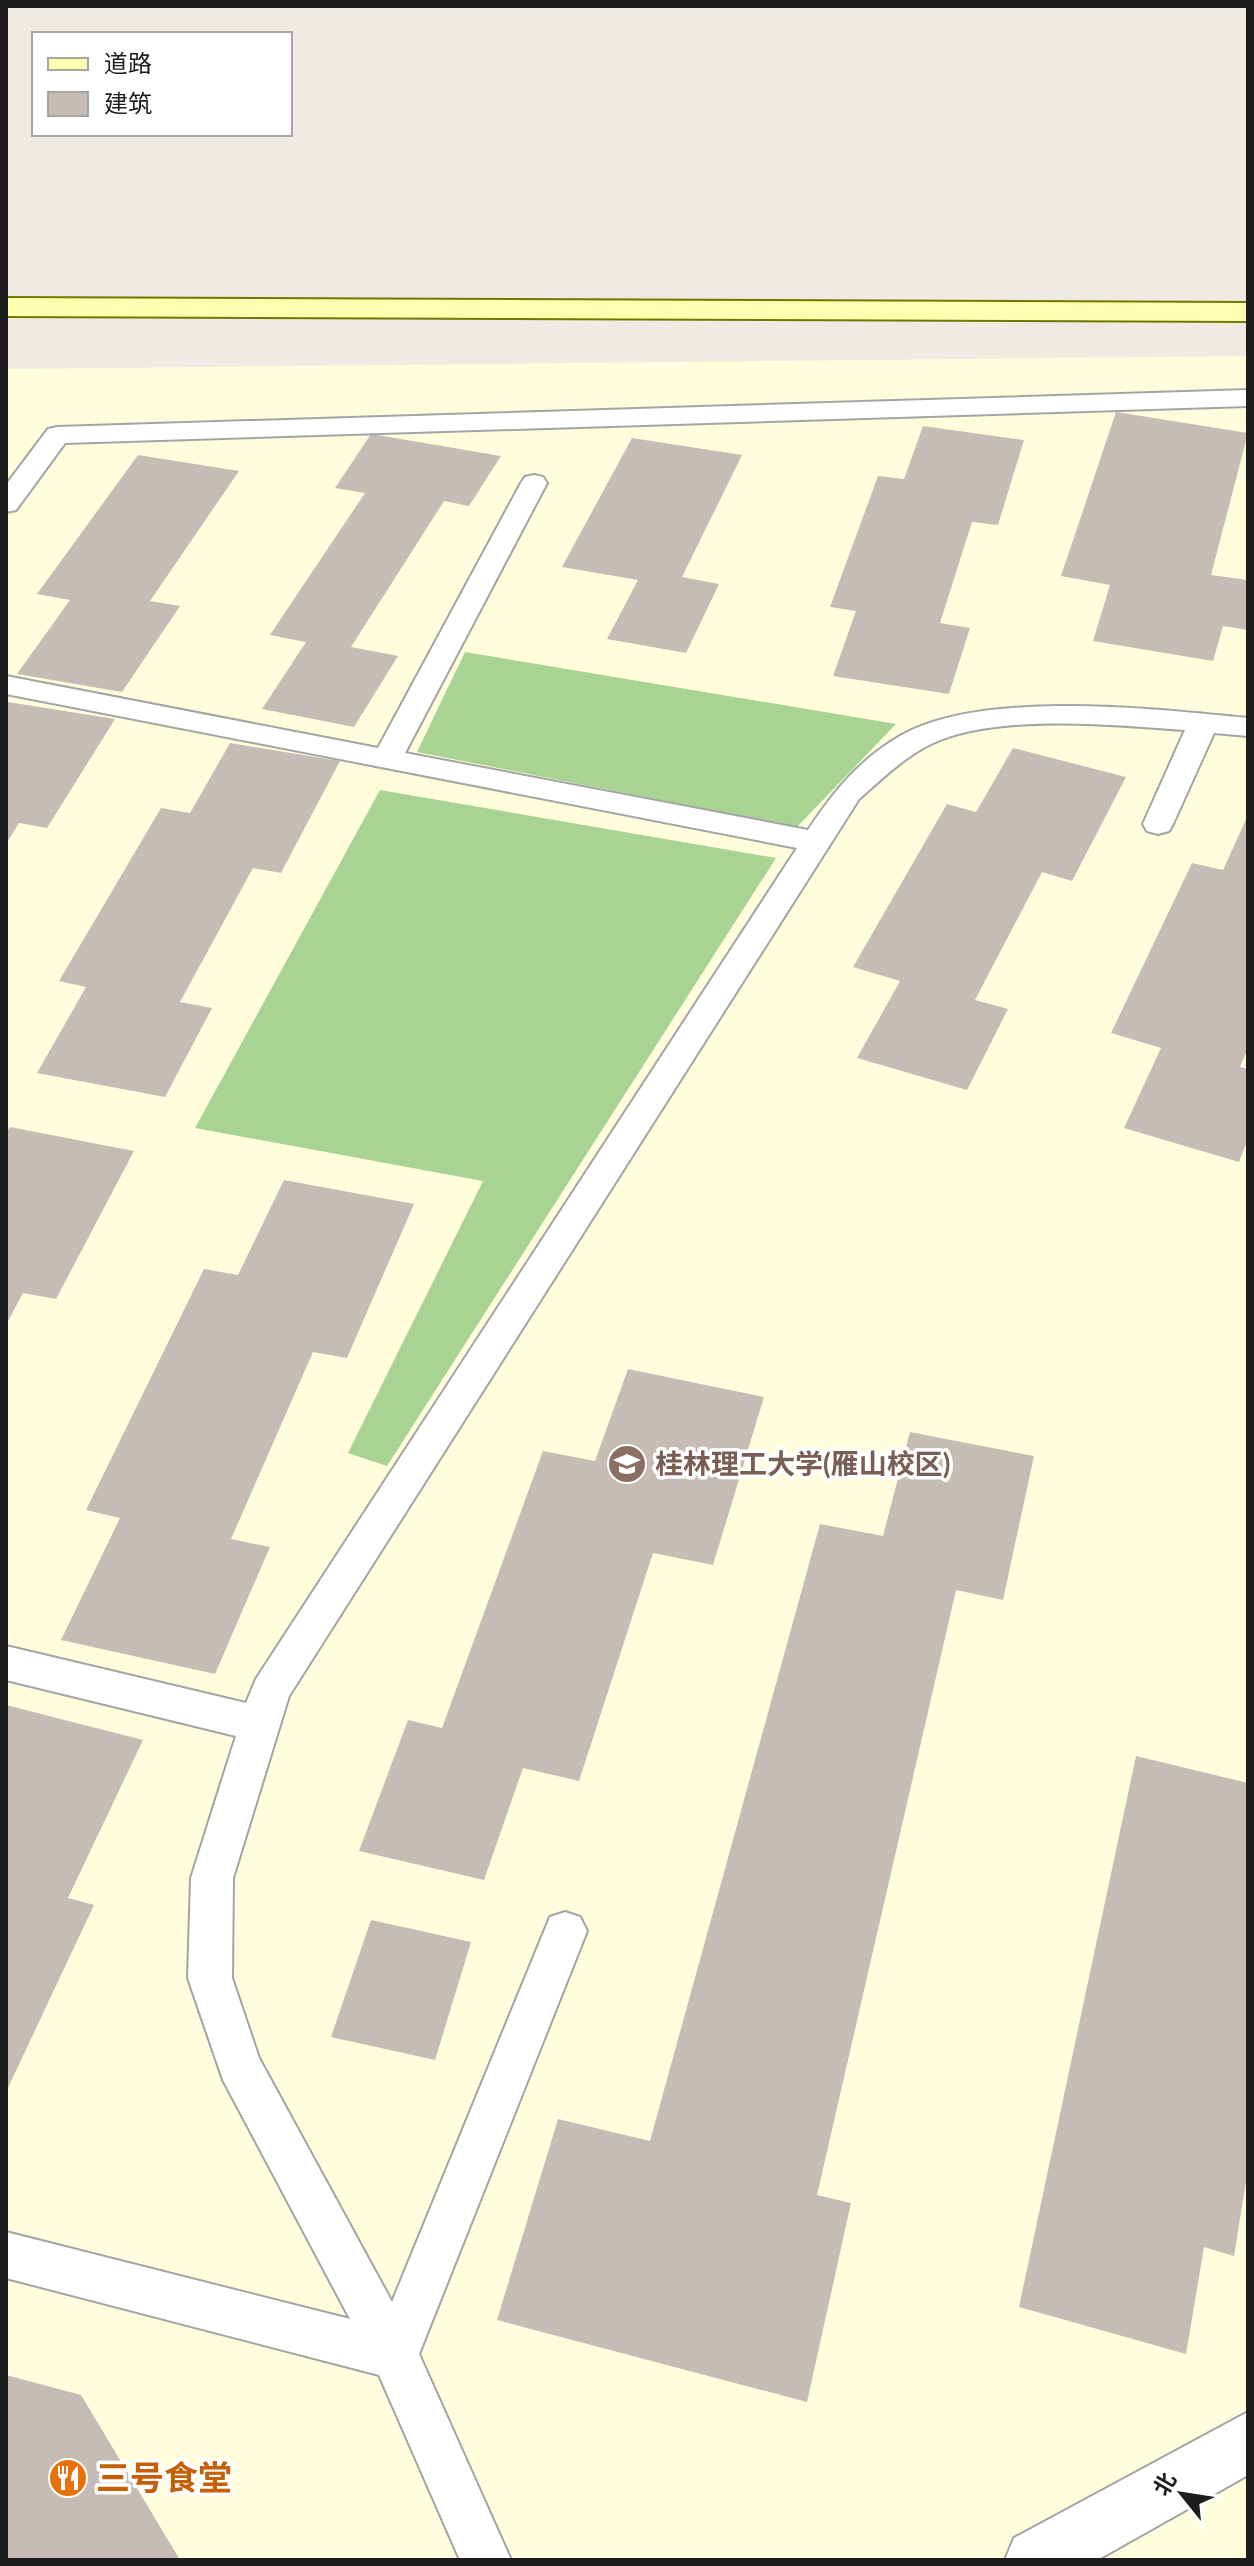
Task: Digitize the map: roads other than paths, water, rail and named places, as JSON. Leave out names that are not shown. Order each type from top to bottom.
[{"type":"main road","points":[[6,307],[1248,312]]},
{"type":"main road","points":[[6,335],[854,339],[1248,334]]},
{"type":"street","points":[[1036,2560],[1248,2442]]},
{"type":"lane","points":[[6,504],[57,435],[1248,398]]},
{"type":"lane","points":[[387,759],[534,483]]},
{"type":"lane","points":[[6,685],[817,842]]},
{"type":"lane","points":[[486,2560],[395,2355],[239,2065],[210,1978],[212,1878],[270,1691],[848,793],[919,738],[953,726],[1000,716],[1160,718],[1248,727]]},
{"type":"lane","points":[[1158,824],[1204,722]]},
{"type":"lane","points":[[6,1663],[259,1724]]},
{"type":"lane","points":[[395,2355],[565,1931]]},
{"type":"lane","points":[[6,2255],[395,2355]]},
{"type":"place","name":"桂林理工大学(雁山校区)","points":[[627,1464]]},
{"type":"place","name":"三号食堂","points":[[68,2478]]}]
